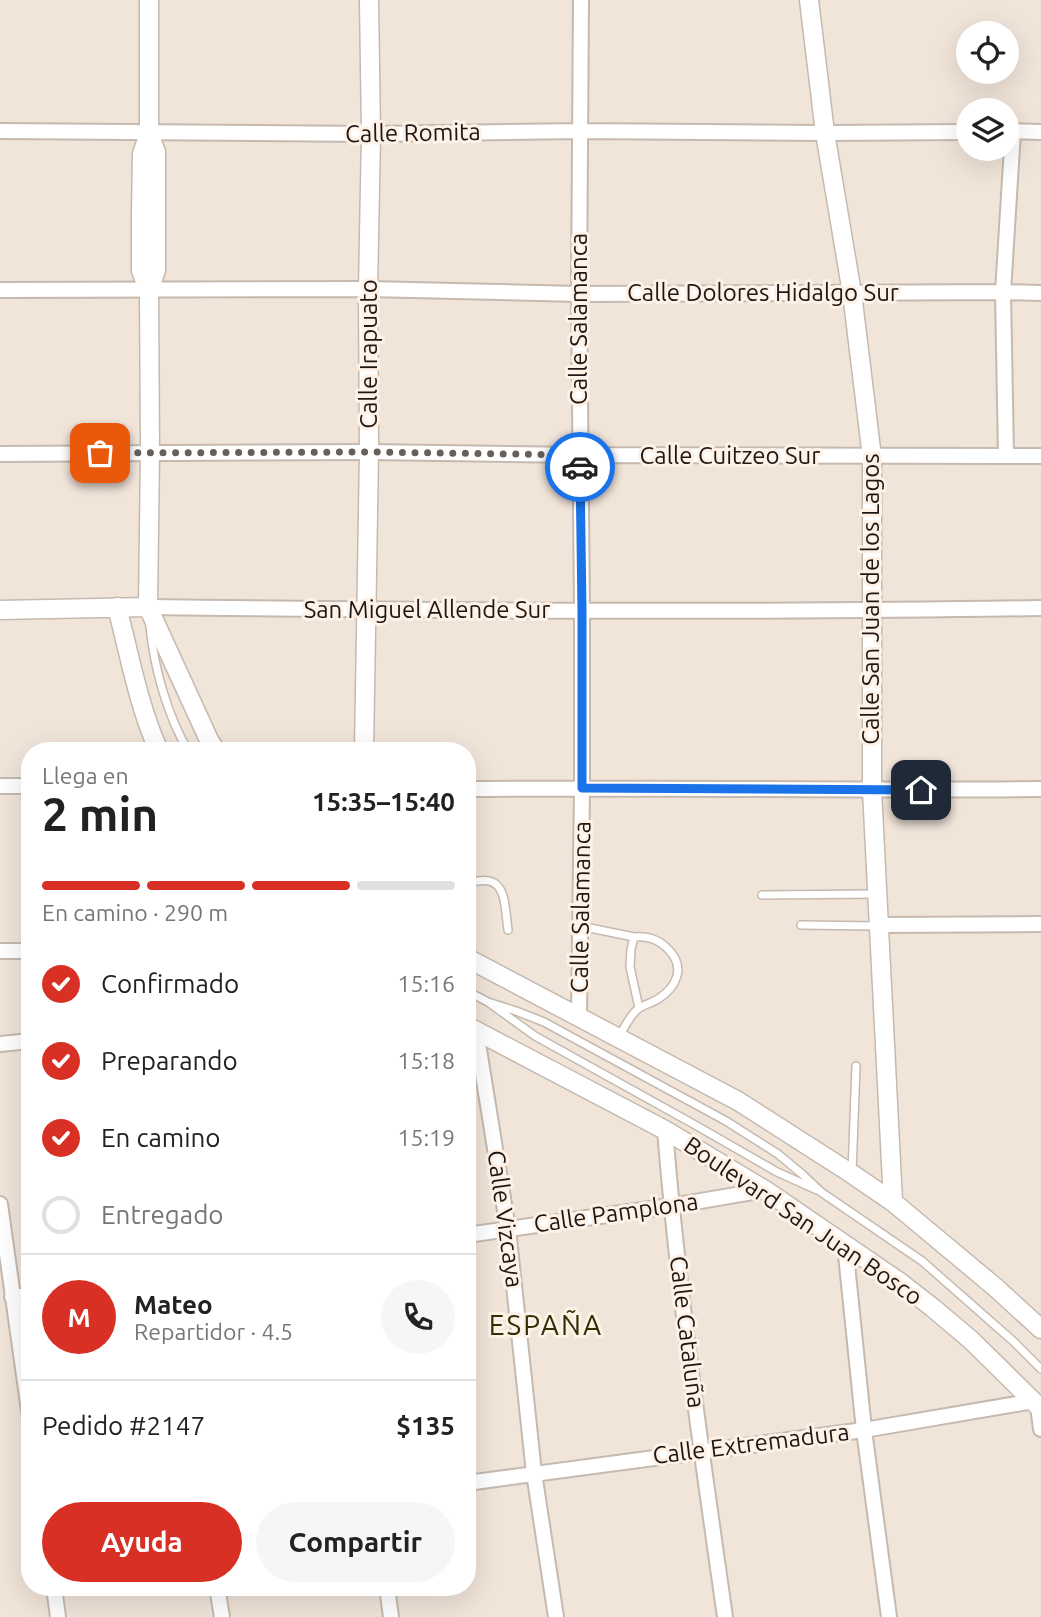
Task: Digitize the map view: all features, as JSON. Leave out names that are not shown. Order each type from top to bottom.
[{"type":"street","points":[[149,0],[149,133],[156,152],[156,270],[149,291],[148,607],[210,742]]},
{"type":"street","name":"Calle Irapuato","points":[[364,742],[369,452],[369,0]]},
{"type":"street","name":"Calle Salamanca","points":[[579,1017],[582,788],[579,294],[581,0]]},
{"type":"street","name":"Calle San Juan de los Lagos","points":[[809,0],[825,133],[852,293],[872,457],[872,790],[893,1202]]},
{"type":"street","name":"Calle Romita","points":[[0,131],[371,134],[580,131],[956,132]]},
{"type":"street","points":[[1019,131],[1041,132]]},
{"type":"street","points":[[1006,456],[1003,292],[1009,161]]},
{"type":"street","name":"Calle Dolores Hidalgo Sur","points":[[0,290],[368,289],[579,294],[1041,293]]},
{"type":"street","name":"Calle Cuitzeo Sur","points":[[0,454],[369,452],[1041,456]]},
{"type":"street","points":[[117,607],[154,742]]},
{"type":"street","points":[[0,610],[148,607]]},
{"type":"street","name":"San Miguel Allende Sur","points":[[148,607],[582,611],[1041,608]]},
{"type":"street","points":[[0,786],[21,786]]},
{"type":"street","points":[[476,789],[1041,789]]},
{"type":"street","points":[[880,925],[1041,923]]},
{"type":"street","points":[[0,951],[21,951]]},
{"type":"street","points":[[476,963],[738,1101],[852,1174],[893,1202],[1041,1329]]},
{"type":"street","name":"Boulevard San Juan Bosco","points":[[476,1030],[665,1130],[765,1190],[933,1308],[971,1340],[1038,1405]]},
{"type":"street","points":[[0,1044],[21,1042]]},
{"type":"street","name":"Calle Vizcaya","points":[[476,1050],[508,1229],[534,1473],[556,1617]]},
{"type":"street","name":"Calle Cataluña","points":[[665,1130],[671,1206],[701,1451],[725,1617]]},
{"type":"street","name":"Calle Pamplona","points":[[476,1234],[765,1190]]},
{"type":"street","points":[[0,1204],[21,1358]]},
{"type":"street","points":[[845,1245],[864,1430],[889,1617]]},
{"type":"street","points":[[12,1297],[21,1296]]},
{"type":"street","points":[[1038,1405],[1041,1429]]},
{"type":"street","name":"Calle Extremadura","points":[[476,1482],[1038,1405]]},
{"type":"street","points":[[55,1596],[58,1617]]},
{"type":"street","points":[[218,1596],[222,1617]]},
{"type":"street","points":[[388,1596],[391,1617]]},
{"type":"lane","points":[[148,607],[151,639],[160,677],[168,705],[184,742]]},
{"type":"lane","points":[[476,882],[492,880],[497,884],[505,904],[508,930]]},
{"type":"lane","points":[[762,895],[878,894]]},
{"type":"lane","points":[[801,925],[880,925]]},
{"type":"lane","points":[[580,926],[652,938],[674,955],[677,967],[676,982],[656,1001],[639,1008],[618,1038]]},
{"type":"lane","points":[[634,937],[630,967],[639,1008]]},
{"type":"lane","points":[[476,996],[535,1036],[777,1172],[821,1192]]},
{"type":"lane","points":[[488,1002],[544,1022],[726,1121],[778,1154],[821,1192],[922,1261],[1041,1369]]},
{"type":"lane","points":[[852,1174],[856,1066]]},
{"type":"way so far","points":[[100,453],[369,452],[580,455],[580,467]]},
{"type":"district","name":"ESPAÑA","points":[[546,1325]]},
{"type":"route","points":[[580,467],[582,788],[921,790]]}]
